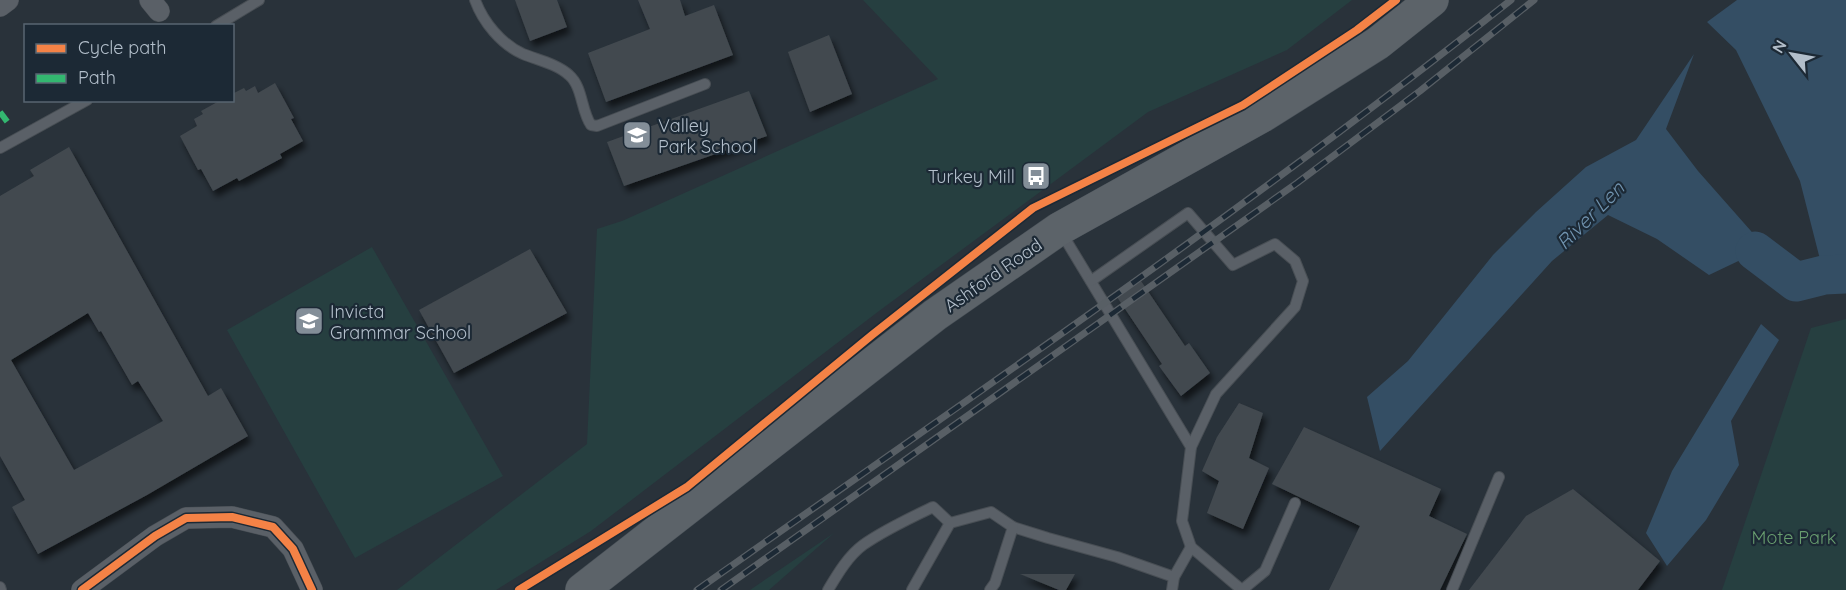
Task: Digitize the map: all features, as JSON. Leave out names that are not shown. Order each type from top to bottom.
[{"type":"main road","name":"Ashford Road","points":[[582,590],[935,315],[1059,229],[1262,116],[1377,43],[1432,0]]},
{"type":"street","points":[[0,6],[8,0]]},
{"type":"street","points":[[82,590],[155,536],[186,518],[232,517],[273,527],[293,549],[312,590]]},
{"type":"lane","points":[[219,24],[259,0]]},
{"type":"lane","points":[[475,0],[485,20],[508,44],[520,53],[571,76],[586,118],[591,125],[597,126],[705,84]]},
{"type":"lane","points":[[0,148],[83,102]]},
{"type":"lane","points":[[1091,281],[1188,213],[1233,265],[1275,244],[1295,261],[1303,281],[1295,307],[1216,394],[1191,447],[1182,521],[1191,547],[1242,590],[1265,571],[1295,503]]},
{"type":"lane","points":[[1059,229],[1191,447]]},
{"type":"lane","points":[[1452,590],[1499,477]]},
{"type":"lane","points":[[828,590],[839,572],[861,546],[903,522],[933,507],[950,523]]},
{"type":"lane","points":[[912,590],[950,523],[991,512],[1013,526],[1117,557],[1174,577]]},
{"type":"lane","points":[[990,590],[995,584],[1013,526]]},
{"type":"lane","points":[[1172,590],[1174,577],[1191,547]]},
{"type":"green space","points":[[863,0],[1352,0],[1287,50],[1148,112],[879,311],[591,531],[496,590],[397,590],[587,444],[597,229],[622,221],[938,79]]},
{"type":"green space","points":[[372,247],[503,476],[355,558],[227,330]]},
{"type":"green space","name":"Mote Park","points":[[1846,319],[1846,590],[1722,590],[1811,328]]},
{"type":"green space","points":[[834,533],[769,590],[750,590]]},
{"type":"water","points":[[1737,0],[1846,0],[1846,282],[1841,286],[1824,275],[1800,181],[1736,50],[1707,22]]},
{"type":"water","points":[[1694,54],[1666,129],[1698,171],[1796,282],[1789,295],[1751,255],[1709,275],[1657,239],[1608,215],[1552,261],[1380,451],[1367,397],[1408,361],[1493,255],[1536,212],[1586,167],[1636,140]]},
{"type":"water","points":[[1761,324],[1779,340],[1731,421],[1739,465],[1706,520],[1667,566],[1646,533],[1672,471]]},
{"type":"building","points":[[515,0],[557,0],[567,27],[530,41]]},
{"type":"building","points":[[638,0],[680,0],[685,16],[714,5],[733,55],[606,102],[588,53],[650,29]]},
{"type":"building","points":[[829,35],[852,94],[810,112],[788,52]]},
{"type":"building","points":[[275,83],[294,118],[291,119],[303,141],[280,154],[282,158],[239,181],[237,178],[213,191],[201,169],[198,170],[180,136],[197,126],[194,119],[203,114],[201,111],[217,102],[234,102],[234,93],[244,88],[246,91],[255,86],[258,93]]},
{"type":"building","points":[[749,91],[767,136],[624,186],[607,142]]},
{"type":"building","points":[[69,147],[208,396],[221,388],[248,436],[147,495],[38,554],[12,507],[25,500],[0,456],[0,196],[34,176],[30,170]],"holes":[[[88,313],[99,332],[101,331],[132,385],[138,381],[163,421],[74,470],[11,360]]]},
{"type":"building","points":[[530,249],[567,313],[454,373],[419,310]]},
{"type":"building","points":[[1141,281],[1185,346],[1189,343],[1210,373],[1181,396],[1159,366],[1162,364],[1117,297]]},
{"type":"building","points":[[1239,403],[1263,413],[1249,458],[1269,468],[1243,529],[1207,513],[1219,481],[1202,471],[1217,437]]},
{"type":"building","points":[[1304,427],[1441,489],[1429,516],[1467,534],[1440,590],[1329,590],[1360,526],[1272,484]]},
{"type":"building","points":[[1573,489],[1660,561],[1638,590],[1469,590],[1526,516]]},
{"type":"building","points":[[1020,574],[1075,574],[1066,590],[1059,590]]},
{"type":"waterway","name":"River Len","points":[[1755,251],[1796,282],[1824,275],[1846,274]]},
{"type":"railway","points":[[697,590],[1210,227],[1412,77],[1511,0]]},
{"type":"railway","points":[[721,590],[1297,183],[1420,91],[1534,0]]},
{"type":"marked path","points":[[0,112],[9,124]]},
{"type":"cycle path","points":[[519,590],[687,487],[872,335],[1033,208],[1243,105],[1357,30],[1396,0]]},
{"type":"cycle path","points":[[82,590],[155,536],[186,518],[232,517],[273,527],[293,549],[312,590]]},
{"type":"place","name":"Valley Park School","points":[[637,135]]},
{"type":"place","name":"Turkey Mill","points":[[1036,176]]},
{"type":"place","name":"Invicta Grammar School","points":[[309,321]]}]
